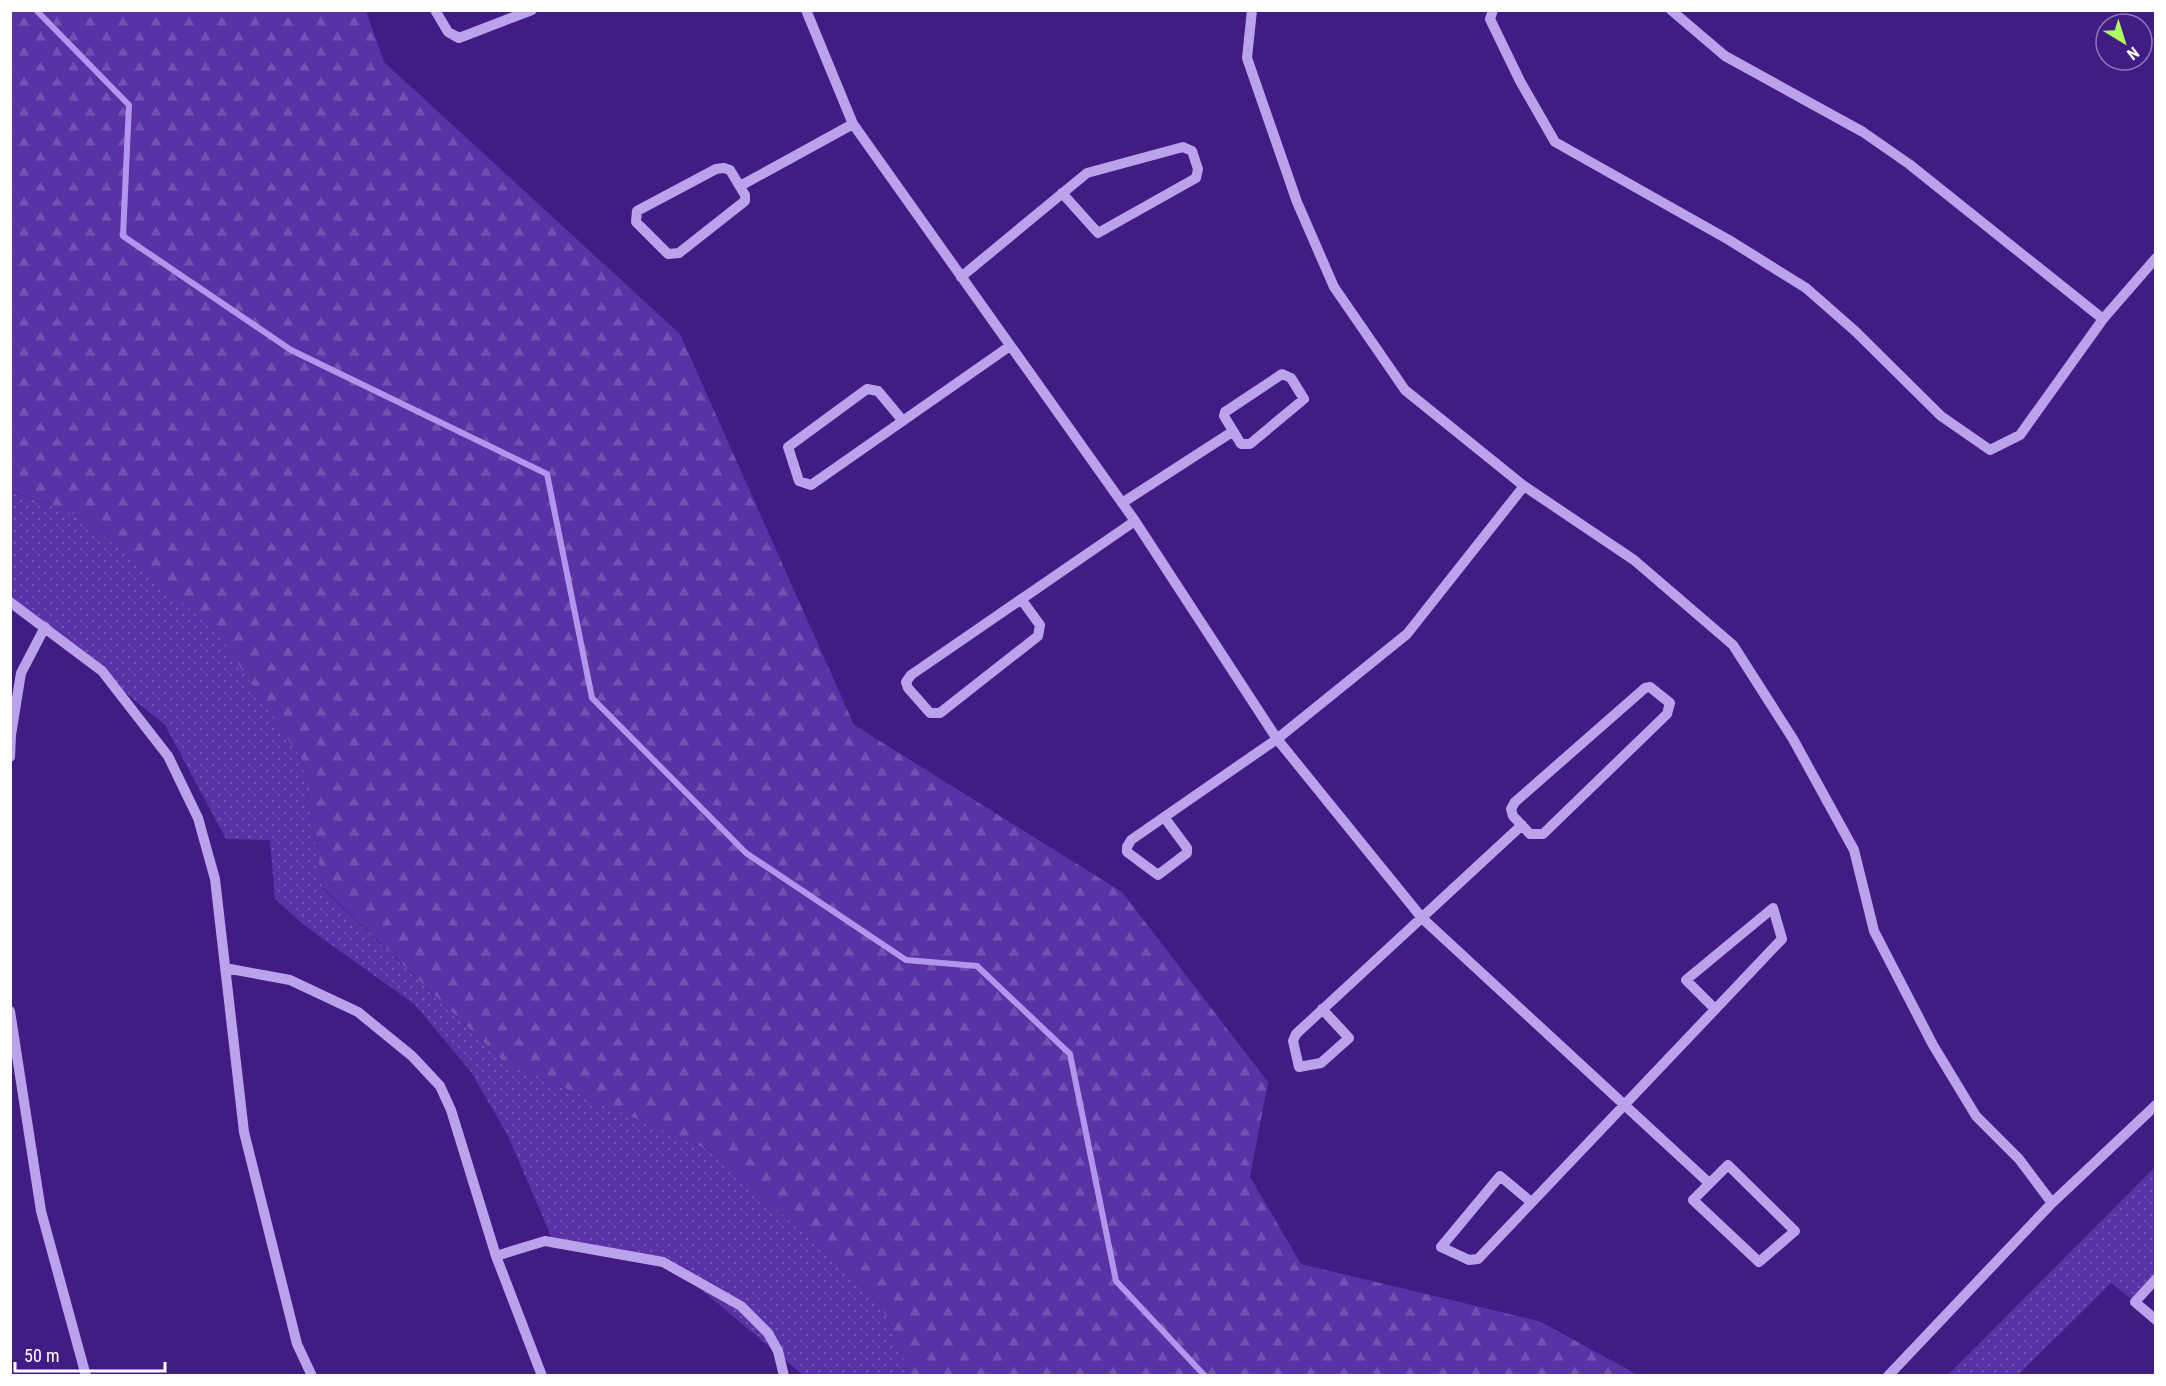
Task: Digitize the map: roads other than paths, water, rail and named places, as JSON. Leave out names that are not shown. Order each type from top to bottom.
[{"type":"street","points":[[435,10],[448,32],[459,38],[532,10]]},
{"type":"street","points":[[806,10],[853,124],[1135,521],[1277,739],[1422,918],[1709,1183]]},
{"type":"street","points":[[1252,10],[1247,58],[1297,202],[1334,287],[1405,390],[1524,486],[1634,560],[1733,645],[1793,739],[1854,850],[1874,931],[1933,1045],[1976,1116],[2019,1159],[2052,1203]]},
{"type":"street","points":[[1493,10],[1490,20],[1520,81],[1555,142],[1729,240],[1806,288],[1941,416],[1990,450],[2020,435],[2103,319],[2156,258]]},
{"type":"street","points":[[1671,10],[1725,56],[1854,127],[1908,164],[2103,319]]},
{"type":"street","points":[[740,186],[853,124]]},
{"type":"street","points":[[961,277],[1062,193],[1087,173],[1183,147],[1192,151],[1198,170],[1196,178],[1098,233],[1062,193]]},
{"type":"street","points":[[716,169],[730,170],[740,186],[744,195],[742,205],[679,253],[668,254],[636,222],[637,211],[716,169]]},
{"type":"street","points":[[903,421],[878,391],[867,389],[788,447],[799,481],[811,485],[903,421],[1010,346]]},
{"type":"street","points":[[1282,374],[1291,378],[1303,396],[1302,402],[1251,444],[1241,444],[1232,432],[1224,416],[1227,408],[1282,374]]},
{"type":"street","points":[[1122,503],[1232,432]]},
{"type":"street","points":[[1164,817],[1187,848],[1187,853],[1158,875],[1127,852],[1131,840],[1164,817],[1277,739],[1407,634],[1524,486]]},
{"type":"street","points":[[1022,599],[1041,625],[1038,636],[940,713],[930,713],[908,688],[906,682],[911,675],[1135,521]]},
{"type":"street","points":[[10,602],[102,671],[168,756],[198,818],[215,879],[244,1131],[297,1344],[312,1376]]},
{"type":"street","points":[[10,757],[11,735],[21,673],[45,627]]},
{"type":"street","points":[[1645,688],[1656,689],[1670,703],[1667,714],[1542,834],[1530,834],[1522,825],[1513,816],[1511,809],[1515,802],[1645,688]]},
{"type":"street","points":[[1322,1009],[1348,1038],[1321,1063],[1299,1067],[1293,1041],[1296,1034],[1322,1009],[1522,825]]},
{"type":"street","points":[[1532,1202],[1500,1176],[1442,1247],[1469,1260],[1478,1259],[1532,1202],[1624,1104],[1715,1010],[1782,939],[1773,908],[1686,980],[1715,1010]]},
{"type":"street","points":[[225,969],[290,980],[358,1012],[412,1056],[440,1086],[451,1110],[496,1256],[542,1376]]},
{"type":"street","points":[[10,1011],[41,1211],[86,1376]]},
{"type":"street","points":[[1888,1376],[2052,1203],[2156,1105]]},
{"type":"street","points":[[1728,1165],[1796,1231],[1759,1263],[1693,1200],[1709,1183],[1728,1165]]},
{"type":"street","points":[[496,1256],[545,1241],[663,1262],[741,1306],[768,1333],[778,1352],[784,1376]]},
{"type":"street","points":[[2156,1279],[2135,1302],[2156,1320]]},
{"type":"waterway","points":[[36,10],[129,105],[123,236],[291,350],[547,474],[592,698],[746,853],[906,960],[977,966],[1070,1054],[1116,1281],[1205,1376]]}]
